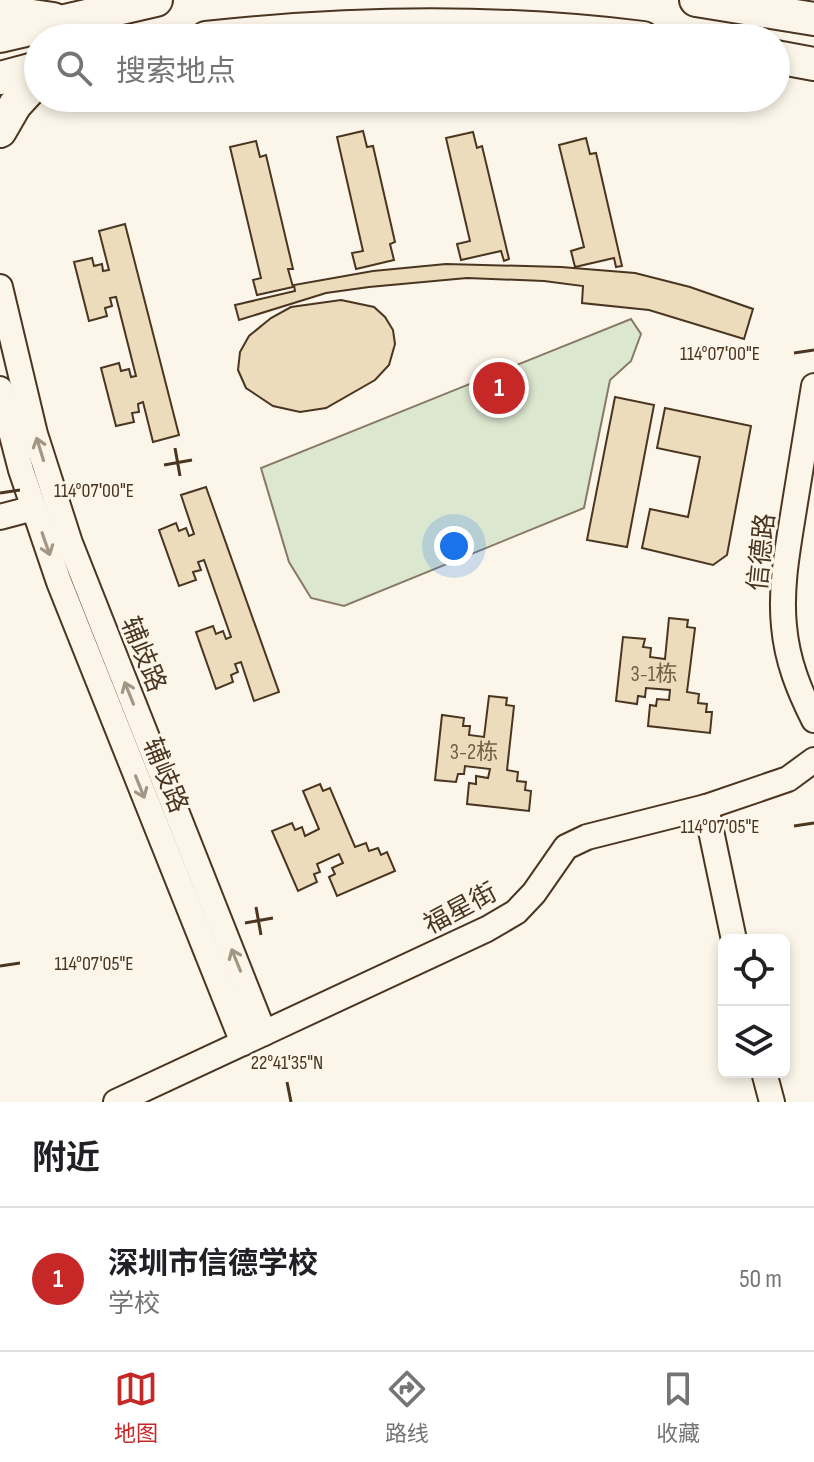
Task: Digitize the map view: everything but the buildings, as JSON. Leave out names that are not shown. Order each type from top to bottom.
[{"type":"main road","points":[[48,24],[156,0]]},
{"type":"main road","points":[[696,0],[814,19]]},
{"type":"main road","points":[[0,5],[36,18],[68,19]]},
{"type":"main road","points":[[0,36],[24,30]]},
{"type":"main road","points":[[790,60],[814,64]]},
{"type":"main road","points":[[0,78],[24,72]]},
{"type":"main road","points":[[0,131],[24,95]]},
{"type":"street","name":"辅歧路","points":[[0,287],[31,420],[70,543],[254,1038]]},
{"type":"street","name":"信德路","points":[[814,386],[786,558],[783,615],[788,656],[796,684],[814,720]]},
{"type":"street","name":"辅岐路","points":[[0,389],[34,508],[82,642],[254,1038]]},
{"type":"street","points":[[0,517],[34,508]]},
{"type":"street","name":"福星街","points":[[116,1102],[487,929],[516,912],[534,893],[566,847],[587,837],[706,807],[788,779],[814,760]]},
{"type":"street","points":[[706,807],[733,934]]},
{"type":"street","points":[[766,1078],[772,1102]]},
{"type":"green space","points":[[631,319],[641,334],[631,361],[610,380],[584,508],[344,606],[311,598],[289,562],[261,468]]},
{"type":"place","name":"深圳市信德学校","points":[[499,388]]}]
